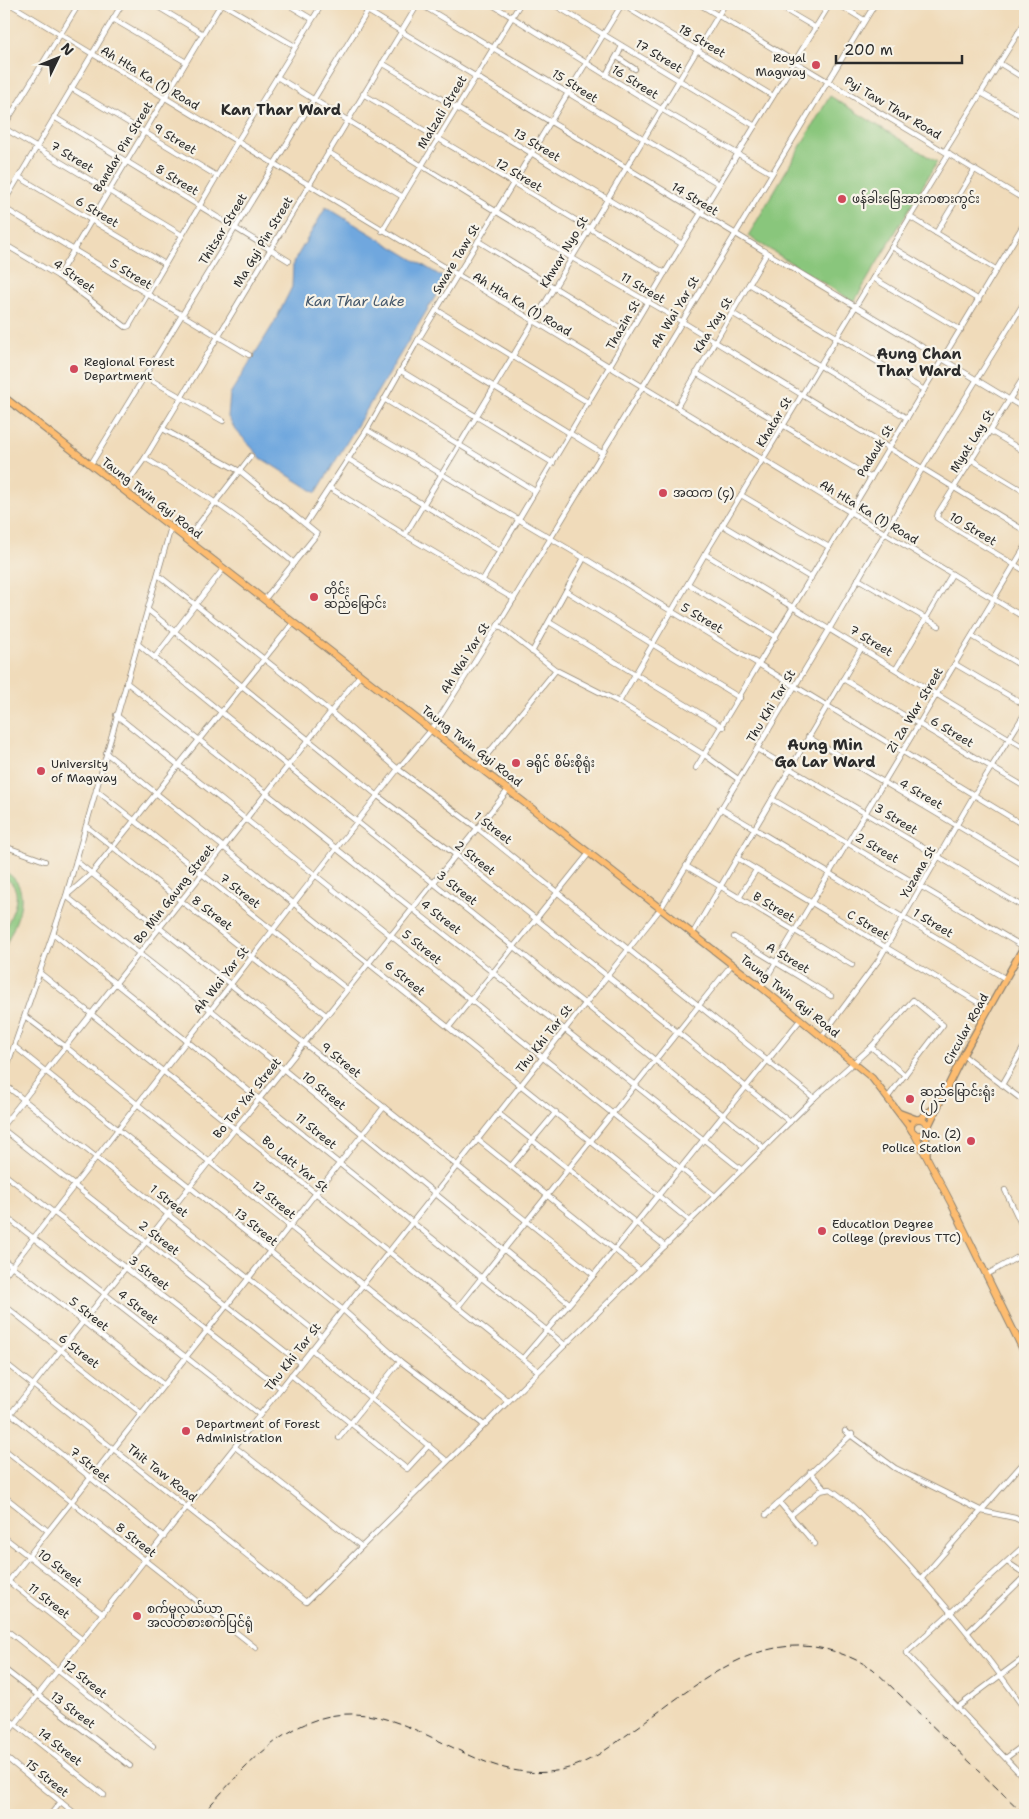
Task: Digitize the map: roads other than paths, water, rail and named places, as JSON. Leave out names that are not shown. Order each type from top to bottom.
[{"type":"highway","name":"Taung Twin Gyi Road","points":[[4,397],[694,933],[872,1078],[900,1113],[927,1155],[1025,1354]]},
{"type":"highway","points":[[918,1119],[924,1120],[927,1129],[918,1135],[912,1131],[913,1121],[918,1119]]},
{"type":"main road","name":"Circular Road","points":[[927,1155],[927,1129],[936,1106],[1025,946]]},
{"type":"main road","points":[[900,1113],[918,1119],[936,1106]]},
{"type":"street","name":"Ah Hta Ka (1) Road","points":[[10,4],[456,276],[642,386],[1025,618]]},
{"type":"street","points":[[4,127],[79,4]]},
{"type":"street","points":[[4,202],[122,4]]},
{"type":"street","points":[[153,4],[203,34]]},
{"type":"street","points":[[222,4],[295,46]]},
{"type":"street","name":"Bandar Pin Street","points":[[58,276],[222,4]]},
{"type":"street","points":[[286,4],[312,19]]},
{"type":"street","points":[[146,295],[322,4]]},
{"type":"street","name":"14 Street","points":[[356,4],[625,169],[1025,409]]},
{"type":"street","name":"Thitsar Street","points":[[90,464],[372,4]]},
{"type":"street","name":"Ma Gyi Pin Street","points":[[123,489],[145,458],[216,337],[419,4]]},
{"type":"street","name":"15 Street","points":[[419,4],[568,93],[642,140],[719,184]]},
{"type":"street","name":"16 Street","points":[[491,4],[661,110],[771,173]]},
{"type":"street","name":"Malzali Street","points":[[382,231],[520,4]]},
{"type":"street","name":"17 Street","points":[[553,4],[755,126]]},
{"type":"street","name":"Sware Taw St","points":[[306,523],[367,430],[456,276],[621,4]]},
{"type":"street","name":"18 Street","points":[[621,4],[773,96]]},
{"type":"street","name":"Pyi Taw Thar Road","points":[[699,4],[1025,200]]},
{"type":"street","name":"Khwar Nyo St","points":[[405,535],[725,4]]},
{"type":"street","points":[[775,4],[816,28]]},
{"type":"street","name":"Thazin St","points":[[482,581],[682,244],[830,4]]},
{"type":"street","points":[[838,4],[864,20]]},
{"type":"street","name":"Ah Wai Yar St","points":[[4,1276],[398,769],[432,729],[550,540],[874,4]]},
{"type":"street","points":[[113,19],[186,62]]},
{"type":"street","name":"Khatar St","points":[[619,702],[722,525],[892,247],[981,92],[1025,22]]},
{"type":"street","points":[[1018,33],[1025,37]]},
{"type":"street","points":[[606,75],[622,46]]},
{"type":"street","points":[[617,55],[635,69]]},
{"type":"street","name":"13 Street","points":[[382,63],[682,244]]},
{"type":"street","points":[[1000,63],[1025,79]]},
{"type":"street","name":"11 Street","points":[[277,77],[572,258],[681,321],[923,467],[1025,531]]},
{"type":"street","name":"9 Street","points":[[72,88],[217,176]]},
{"type":"street","points":[[981,92],[1025,118]]},
{"type":"street","name":"12 Street","points":[[363,94],[665,273]]},
{"type":"street","name":"8 Street","points":[[54,117],[290,261]]},
{"type":"street","name":"7 Street","points":[[4,127],[182,235]]},
{"type":"street","points":[[328,152],[402,197]]},
{"type":"street","points":[[936,233],[975,169]]},
{"type":"street","name":"6 Street","points":[[19,177],[165,264]]},
{"type":"street","name":"5 Street","points":[[4,208],[146,295],[249,355]]},
{"type":"street","points":[[910,217],[996,270]]},
{"type":"street","name":"Padauk St","points":[[696,768],[706,756],[870,478],[1025,222]]},
{"type":"street","points":[[478,241],[630,333]]},
{"type":"street","name":"4 Street","points":[[4,244],[58,276],[126,327],[129,326],[146,295]]},
{"type":"street","points":[[892,247],[979,300]]},
{"type":"street","name":"Kha Yay St","points":[[676,407],[767,253]]},
{"type":"street","points":[[873,278],[961,330]]},
{"type":"street","points":[[749,284],[924,390]]},
{"type":"street","name":"Thu Khi Tar St","points":[[4,1738],[188,1507],[388,1250],[661,908],[830,628],[923,467],[1025,301]]},
{"type":"street","points":[[437,310],[589,403]]},
{"type":"street","points":[[732,313],[907,418]]},
{"type":"street","points":[[418,340],[602,453]]},
{"type":"street","points":[[401,370],[553,463]]},
{"type":"street","points":[[696,373],[870,478]]},
{"type":"street","name":"Myat Lay St","points":[[937,518],[1025,375]]},
{"type":"street","points":[[144,376],[223,421]]},
{"type":"street","points":[[384,399],[535,492]]},
{"type":"street","points":[[162,428],[240,472],[306,523],[317,534],[264,600]]},
{"type":"street","name":"5 Street","points":[[367,430],[550,540],[584,558],[1025,826]]},
{"type":"street","points":[[990,431],[1025,452]]},
{"type":"street","points":[[187,539],[251,456]]},
{"type":"street","points":[[145,458],[216,502],[266,539],[294,563]]},
{"type":"street","points":[[348,459],[500,551]]},
{"type":"street","points":[[972,460],[1025,492]]},
{"type":"street","points":[[330,488],[405,535],[514,599]]},
{"type":"street","points":[[741,495],[829,547]]},
{"type":"street","name":"10 Street","points":[[937,518],[1025,572]]},
{"type":"street","points":[[722,525],[811,578]]},
{"type":"street","points":[[4,1072],[26,1017],[66,896],[116,715],[172,527]]},
{"type":"street","name":"Zi Za War Street","points":[[761,987],[1025,547]]},
{"type":"street","name":"7 Street","points":[[705,554],[830,628],[1025,748]]},
{"type":"street","points":[[532,652],[584,558]]},
{"type":"street","points":[[155,657],[224,568]]},
{"type":"street","points":[[896,669],[952,574]]},
{"type":"street","name":"1 Street","points":[[158,575],[330,712],[398,769],[478,828],[814,1098]]},
{"type":"street","points":[[858,579],[939,626]]},
{"type":"street","points":[[688,584],[776,637]]},
{"type":"street","points":[[566,592],[740,698]]},
{"type":"street","name":"2 Street","points":[[148,610],[310,738],[378,796],[456,855],[790,1122]]},
{"type":"street","points":[[549,622],[723,727]]},
{"type":"street","points":[[66,896],[91,874],[293,623]]},
{"type":"street","points":[[498,625],[556,670],[619,702],[706,756],[738,779]]},
{"type":"street","points":[[972,636],[1025,668]]},
{"type":"street","name":"3 Street","points":[[138,644],[356,823],[434,882],[764,1148]]},
{"type":"street","points":[[694,933],[862,648]]},
{"type":"street","points":[[955,664],[1025,705]]},
{"type":"street","points":[[478,766],[556,670]]},
{"type":"street","name":"Bo Min Gaung Street","points":[[4,1124],[360,675]]},
{"type":"street","name":"6 Street","points":[[844,679],[1025,787]]},
{"type":"street","name":"4 Street","points":[[126,682],[636,1084],[742,1170]]},
{"type":"street","name":"Yuzana St","points":[[822,1036],[886,947],[974,795],[1025,713]]},
{"type":"street","name":"5 Street","points":[[116,715],[715,1196]]},
{"type":"street","name":"4 Street","points":[[808,737],[1025,866]]},
{"type":"street","name":"3 Street","points":[[756,748],[1025,908]]},
{"type":"street","name":"6 Street","points":[[106,753],[690,1221]]},
{"type":"street","name":"7 Street","points":[[96,790],[347,989]]},
{"type":"street","name":"Bo Tar Yar Street","points":[[4,1422],[259,1098],[509,790]]},
{"type":"street","name":"2 Street","points":[[772,798],[1025,946]]},
{"type":"street","name":"1 Street","points":[[720,808],[1006,979]]},
{"type":"street","name":"8 Street","points":[[86,826],[326,1016]]},
{"type":"street","points":[[4,846],[45,861]]},
{"type":"street","points":[[449,1027],[590,852]]},
{"type":"street","name":"C Street","points":[[737,858],[989,1009]]},
{"type":"street","name":"9 Street","points":[[76,862],[594,1275]]},
{"type":"street","name":"B Street","points":[[686,866],[852,965]]},
{"type":"street","points":[[739,898],[756,870]]},
{"type":"street","name":"10 Street","points":[[66,896],[211,1010],[569,1303]]},
{"type":"street","name":"11 Street","points":[[54,934],[565,1345]]},
{"type":"street","name":"A Street","points":[[734,937],[830,996]]},
{"type":"street","points":[[458,1307],[732,964]]},
{"type":"street","name":"Bo Latt Yar St","points":[[40,973],[538,1371]]},
{"type":"street","points":[[235,1447],[361,1546],[814,1098],[871,1047],[913,1000],[943,1025],[888,1097]]},
{"type":"street","name":"12 Street","points":[[26,1017],[66,1046],[508,1401]]},
{"type":"street","points":[[522,1358],[594,1275],[801,1019]]},
{"type":"street","points":[[1002,1085],[1025,1045]]},
{"type":"street","name":"13 Street","points":[[14,1046],[342,1309],[400,1361],[484,1425]]},
{"type":"street","points":[[871,1047],[905,1074]]},
{"type":"street","points":[[963,1056],[1025,1102]]},
{"type":"street","name":"1 Street","points":[[4,1084],[321,1336]]},
{"type":"street","points":[[4,1587],[6,1580],[28,1556],[70,1501],[91,1478],[226,1304],[384,1107]]},
{"type":"street","points":[[511,1166],[556,1112]]},
{"type":"street","points":[[498,1113],[665,1246]]},
{"type":"street","name":"2 Street","points":[[4,1130],[300,1363]]},
{"type":"street","points":[[477,1139],[640,1270]]},
{"type":"street","name":"3 Street","points":[[4,1174],[281,1388]]},
{"type":"street","points":[[1005,1190],[1025,1232]]},
{"type":"street","name":"4 Street","points":[[4,1215],[260,1415]]},
{"type":"street","points":[[986,1275],[1025,1253]]},
{"type":"street","name":"5 Street","points":[[4,1260],[163,1384]]},
{"type":"street","name":"6 Street","points":[[4,1305],[141,1413]]},
{"type":"street","points":[[311,1349],[447,1461]]},
{"type":"street","points":[[339,1438],[400,1361]]},
{"type":"street","name":"Thit Taw Road","points":[[4,1362],[306,1602],[361,1546]]},
{"type":"street","points":[[291,1375],[407,1469],[429,1445]]},
{"type":"street","name":"7 Street","points":[[4,1408],[164,1537]]},
{"type":"street","points":[[845,1430],[895,1468],[982,1511],[1015,1518],[1025,1523]]},
{"type":"street","points":[[766,1515],[852,1434]]},
{"type":"street","name":"8 Street","points":[[4,1448],[256,1648]]},
{"type":"street","points":[[922,1578],[1025,1461]]},
{"type":"street","points":[[810,1472],[825,1489],[830,1489],[837,1494],[922,1578],[952,1611],[1025,1710]]},
{"type":"street","points":[[791,1515],[825,1489]]},
{"type":"street","points":[[4,1496],[48,1531]]},
{"type":"street","points":[[779,1502],[815,1544]]},
{"type":"street","name":"10 Street","points":[[4,1537],[103,1614]]},
{"type":"street","points":[[1025,1546],[906,1653],[1025,1779]]},
{"type":"street","points":[[968,1632],[1025,1575],[1008,1562]]},
{"type":"street","name":"11 Street","points":[[6,1580],[82,1640]]},
{"type":"street","name":"12 Street","points":[[4,1628],[153,1746]]},
{"type":"street","points":[[958,1707],[1025,1657]]},
{"type":"street","name":"13 Street","points":[[4,1669],[130,1766]]},
{"type":"street","name":"14 Street","points":[[4,1715],[104,1794]]},
{"type":"street","points":[[1006,1758],[1025,1744]]},
{"type":"street","name":"15 Street","points":[[4,1756],[77,1815]]},
{"type":"street","points":[[50,1815],[60,1802]]},
{"type":"water","name":"Kan Thar Lake","points":[[326,207],[446,279],[316,493],[261,458],[235,429],[228,417],[230,394],[274,323],[292,287],[293,263]]},
{"type":"railway","points":[[201,1815],[253,1760],[293,1730],[316,1720],[340,1714],[379,1717],[419,1731],[469,1755],[504,1768],[516,1771],[552,1772],[574,1766],[598,1755],[714,1673],[743,1658],[772,1649],[804,1646],[837,1652],[873,1669],[1025,1815]]},
{"type":"place","name":"Royal Magway","points":[[816,65]]},
{"type":"place","name":"ဖန်ခါးမြေအားကစားကွင်း","points":[[842,199]]},
{"type":"place","name":"Regional Forest Department","points":[[74,369]]},
{"type":"place","name":"အထက (၄)","points":[[663,493]]},
{"type":"place","name":"တိုင်း ဆည်မြောင်း","points":[[314,597]]},
{"type":"place","name":"ခရိုင် စိမ်းစိုရုံး","points":[[516,763]]},
{"type":"place","name":"University of Magway","points":[[41,771]]},
{"type":"place","name":"ဆည်မြောင်းရုံး (၂)","points":[[910,1099]]},
{"type":"place","name":"No. (2) Police Station","points":[[971,1141]]},
{"type":"place","name":"Education Degree College (previous TTC)","points":[[822,1231]]},
{"type":"place","name":"Department of Forest Administration","points":[[186,1431]]},
{"type":"place","name":"စက်မှုလယ်ယာ အလတ်စားစက်ပြင်ရုံ","points":[[137,1616]]},
{"type":"district","name":"Kan Thar Ward","points":[[281,110]]},
{"type":"district","name":"Aung Chan Thar Ward","points":[[919,362]]},
{"type":"district","name":"Aung Min Ga Lar Ward","points":[[825,754]]}]
